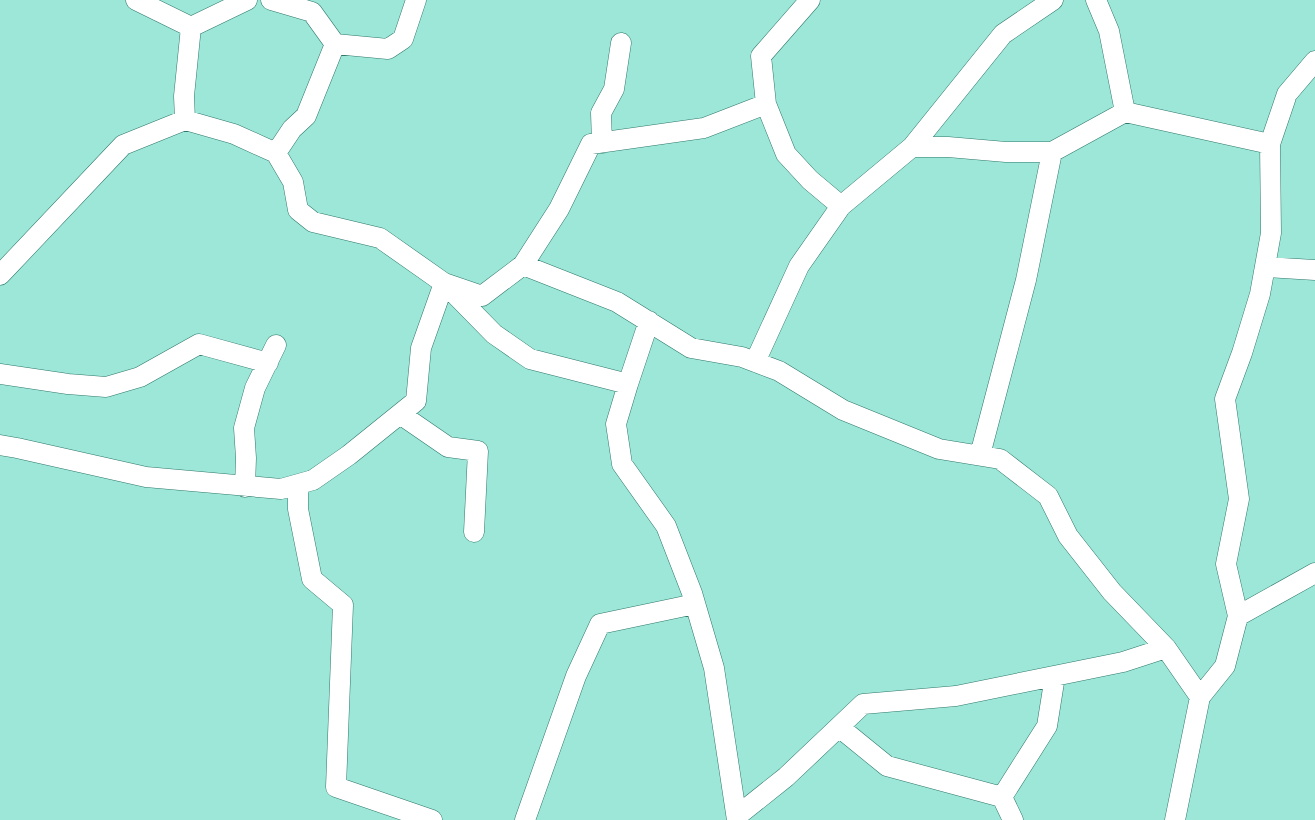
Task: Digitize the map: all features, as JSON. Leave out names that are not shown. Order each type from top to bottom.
[{"type":"street","points":[[136,0],[191,27]]},
{"type":"street","points":[[191,27],[247,0]]},
{"type":"street","points":[[271,0],[312,12],[335,44],[388,49],[403,39],[416,0]]},
{"type":"street","points":[[810,0],[761,56],[766,104],[786,154],[810,180],[841,206]]},
{"type":"street","points":[[755,362],[799,266],[841,206],[912,147],[1003,34],[1052,0]]},
{"type":"street","points":[[1096,0],[1109,31],[1125,112]]},
{"type":"street","points":[[185,120],[184,96],[191,27]]},
{"type":"street","points":[[602,143],[601,114],[614,89],[621,43]]},
{"type":"street","points":[[276,153],[292,129],[306,116],[335,44]]},
{"type":"street","points":[[1174,820],[1200,697],[1225,666],[1238,616],[1226,564],[1239,499],[1225,398],[1242,353],[1260,294],[1265,268],[1271,233],[1270,144],[1287,94],[1315,61]]},
{"type":"street","points":[[444,283],[482,296],[523,265],[559,209],[591,144],[704,128],[766,104]]},
{"type":"street","points":[[912,147],[948,147],[1006,152],[1052,152],[1125,112],[1270,144]]},
{"type":"street","points":[[0,275],[123,145],[160,132],[185,120],[234,134],[276,153],[293,182],[298,210],[313,222],[380,238],[444,283],[494,334],[530,359],[628,384]]},
{"type":"street","points":[[980,455],[1026,280],[1052,152]]},
{"type":"street","points":[[523,265],[617,302],[691,348],[742,357],[779,371],[852,413],[938,449],[1000,459],[1048,496],[1068,536],[1112,592],[1166,648],[1200,697]]},
{"type":"street","points":[[1265,268],[1315,270]]},
{"type":"street","points":[[0,445],[146,478],[281,489],[313,480],[349,455],[416,401],[421,348],[444,283]]},
{"type":"street","points":[[649,322],[616,424],[622,464],[666,526],[695,604],[714,668],[737,818]]},
{"type":"street","points":[[0,374],[68,384],[106,387],[140,377],[199,344],[268,363]]},
{"type":"street","points":[[245,487],[244,428],[255,388],[276,345]]},
{"type":"street","points":[[400,414],[448,447],[478,451],[474,532]]},
{"type":"street","points":[[298,485],[298,509],[312,579],[343,605],[336,787],[432,820]]},
{"type":"street","points":[[1238,616],[1315,573]]},
{"type":"street","points":[[525,820],[576,676],[600,624],[695,604]]},
{"type":"street","points":[[737,818],[786,777],[863,704],[956,696],[1123,662],[1166,648]]},
{"type":"street","points":[[1002,797],[1047,726],[1055,676]]},
{"type":"street","points":[[839,727],[887,766],[1002,797]]},
{"type":"street","points":[[1002,797],[1012,820]]}]
